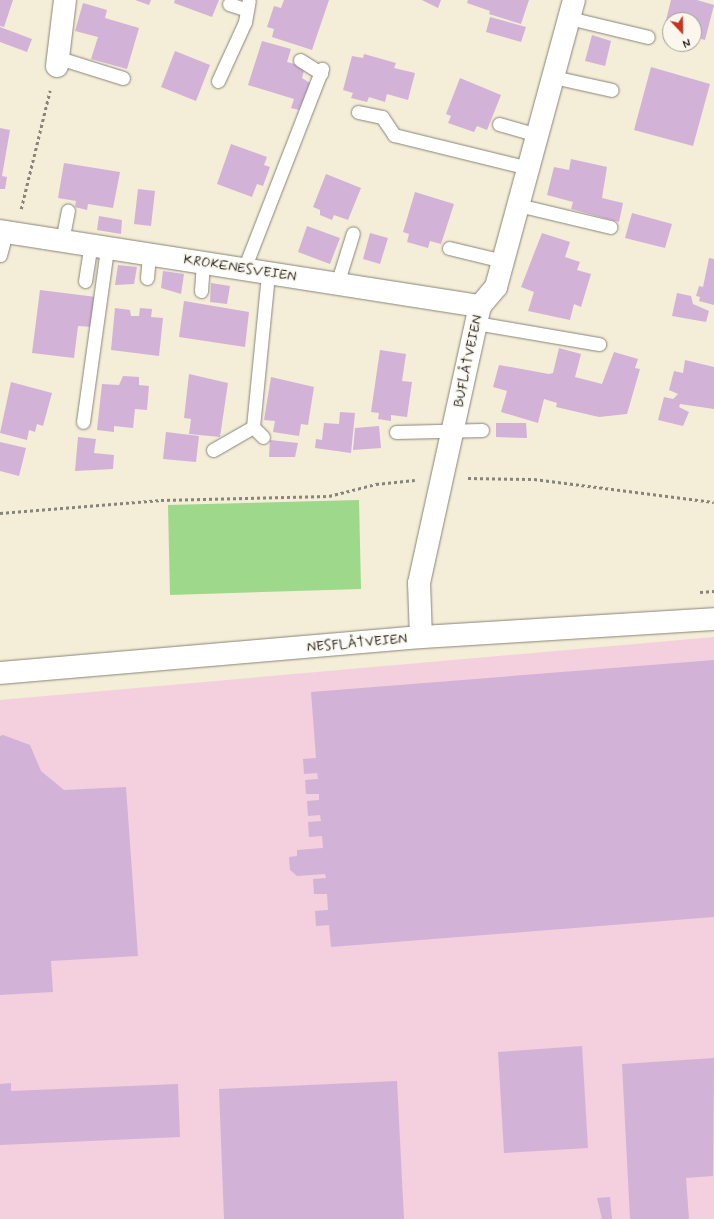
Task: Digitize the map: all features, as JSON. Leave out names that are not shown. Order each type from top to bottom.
[{"type":"street","points":[[58,62],[65,0]]},
{"type":"street","name":"BUFLÅTVEIEN","points":[[421,637],[419,582],[478,315],[496,287],[572,9]]},
{"type":"street","name":"KROKENESVEIEN","points":[[7,232],[337,284],[478,315]]},
{"type":"street","name":"NESFLÅTVEIEN","points":[[0,673],[421,637],[714,619]]},
{"type":"lane","points":[[218,81],[248,5],[229,4]]},
{"type":"lane","points":[[572,9],[648,37]]},
{"type":"lane","points":[[244,269],[321,71],[300,60]]},
{"type":"lane","points":[[58,62],[123,78]]},
{"type":"lane","points":[[553,77],[612,90]]},
{"type":"lane","points":[[358,112],[382,116],[394,135],[528,168]]},
{"type":"lane","points":[[499,124],[537,135]]},
{"type":"lane","points":[[518,205],[610,227]]},
{"type":"lane","points":[[62,241],[68,211]]},
{"type":"lane","points":[[0,255],[7,232]]},
{"type":"lane","points":[[337,284],[353,233]]},
{"type":"lane","points":[[85,280],[99,247]]},
{"type":"lane","points":[[83,422],[99,247]]},
{"type":"lane","points":[[449,248],[502,261]]},
{"type":"lane","points":[[147,278],[149,254]]},
{"type":"lane","points":[[201,291],[203,262]]},
{"type":"lane","points":[[253,427],[268,273]]},
{"type":"lane","points":[[478,315],[599,344]]},
{"type":"lane","points":[[253,427],[263,437]]},
{"type":"lane","points":[[213,450],[253,427]]},
{"type":"lane","points":[[396,432],[453,429],[482,430]]},
{"type":"path","points":[[7,232],[58,62]]},
{"type":"path","points":[[0,513],[161,500],[329,496],[376,484],[442,478],[534,478],[714,502]]},
{"type":"shaded area","points":[[714,637],[714,1219],[0,1219],[0,700]]},
{"type":"green space","points":[[359,500],[361,589],[170,595],[168,505]]},
{"type":"building","points":[[0,0],[13,0],[4,27],[0,26]]},
{"type":"building","points":[[135,0],[151,0],[149,5]]},
{"type":"building","points":[[175,0],[219,0],[212,17],[174,3]]},
{"type":"building","points":[[284,0],[329,0],[312,50],[272,37],[274,29],[267,27],[274,6],[281,8]]},
{"type":"building","points":[[422,0],[441,0],[438,8]]},
{"type":"building","points":[[468,0],[529,0],[521,24],[489,14],[490,11],[467,3]]},
{"type":"building","points":[[671,0],[697,0],[714,5],[705,40],[702,39],[702,12],[668,12]]},
{"type":"building","points":[[83,3],[107,10],[105,18],[139,28],[127,69],[91,59],[98,37],[75,31]]},
{"type":"building","points":[[490,17],[526,27],[521,42],[486,32]]},
{"type":"building","points":[[0,27],[32,39],[27,52],[0,42]]},
{"type":"building","points":[[592,35],[611,41],[605,66],[585,61]]},
{"type":"building","points":[[262,41],[291,49],[287,62],[305,67],[302,78],[310,83],[299,110],[291,108],[294,99],[248,85]]},
{"type":"building","points":[[175,51],[210,65],[196,101],[161,87]]},
{"type":"building","points":[[364,54],[396,63],[394,68],[415,73],[408,100],[387,94],[385,102],[369,97],[367,102],[351,98],[353,93],[343,90],[352,56],[363,58]]},
{"type":"building","points":[[651,67],[710,84],[693,146],[634,130]]},
{"type":"building","points":[[460,78],[501,95],[487,130],[477,126],[474,132],[448,123],[451,116],[446,114]]},
{"type":"building","points":[[0,128],[10,130],[2,176],[7,177],[5,189],[0,189]]},
{"type":"building","points":[[231,144],[267,157],[264,165],[270,167],[263,186],[257,184],[252,197],[217,184]]},
{"type":"building","points":[[571,159],[607,167],[602,198],[623,203],[619,222],[571,209],[573,202],[547,195],[554,167],[569,170]]},
{"type":"building","points":[[64,163],[120,172],[113,208],[88,204],[87,210],[75,207],[76,201],[58,198]]},
{"type":"building","points":[[326,174],[361,188],[348,220],[334,215],[332,220],[320,215],[320,210],[313,207]]},
{"type":"building","points":[[138,189],[155,191],[151,226],[134,224]]},
{"type":"building","points":[[415,192],[454,204],[441,244],[430,241],[428,248],[407,242],[409,234],[403,232]]},
{"type":"building","points":[[632,213],[672,224],[665,248],[625,238]]},
{"type":"building","points":[[99,216],[122,220],[121,234],[97,230]]},
{"type":"building","points":[[307,226],[340,238],[330,264],[298,252]]},
{"type":"building","points":[[370,233],[388,238],[380,264],[363,259]]},
{"type":"building","points":[[542,233],[570,242],[565,257],[580,262],[577,270],[591,274],[581,307],[574,304],[570,320],[528,311],[534,292],[521,287]]},
{"type":"building","points":[[709,258],[714,259],[714,305],[699,301],[700,297],[696,296],[699,286],[703,287]]},
{"type":"building","points":[[118,265],[137,267],[134,284],[115,285]]},
{"type":"building","points":[[163,271],[184,274],[181,294],[161,288]]},
{"type":"building","points":[[211,283],[230,286],[227,304],[210,302]]},
{"type":"building","points":[[40,290],[96,297],[92,327],[78,326],[74,358],[32,353]]},
{"type":"building","points":[[677,293],[691,296],[693,304],[709,311],[706,322],[672,316]]},
{"type":"building","points":[[184,301],[249,312],[245,347],[179,337]]},
{"type":"building","points":[[115,308],[130,310],[131,316],[139,316],[140,308],[152,309],[151,317],[163,318],[159,356],[111,350]]},
{"type":"building","points":[[559,348],[581,354],[575,377],[602,384],[614,352],[638,359],[635,368],[640,369],[627,414],[599,417],[556,407],[557,403],[544,399],[538,423],[501,412],[507,391],[493,387],[499,365],[549,374],[553,373]]},
{"type":"building","points":[[380,350],[406,354],[402,381],[412,382],[407,417],[391,415],[391,421],[378,419],[379,413],[371,412]]},
{"type":"building","points":[[685,360],[714,367],[714,409],[680,404],[679,407],[689,412],[683,426],[658,420],[664,397],[673,399],[678,394],[669,390],[674,371],[683,373]]},
{"type":"building","points":[[189,374],[228,383],[220,437],[189,434],[191,419],[184,418]]},
{"type":"building","points":[[123,376],[139,377],[139,385],[149,386],[147,410],[135,409],[133,428],[114,426],[114,432],[97,430],[102,384],[119,385]]},
{"type":"building","points":[[271,377],[314,387],[308,425],[301,424],[299,436],[273,432],[275,421],[264,420]]},
{"type":"building","points":[[11,382],[52,393],[43,426],[37,424],[35,432],[29,430],[27,440],[0,433]]},
{"type":"building","points":[[340,412],[355,413],[351,453],[315,448],[316,439],[322,440],[324,423],[339,424]]},
{"type":"building","points":[[496,423],[526,423],[527,438],[496,437]]},
{"type":"building","points":[[379,426],[381,448],[353,450],[355,428]]},
{"type":"building","points":[[166,432],[199,436],[196,462],[163,459]]},
{"type":"building","points":[[78,437],[96,439],[94,453],[114,455],[113,469],[75,471]]},
{"type":"building","points":[[270,440],[298,443],[295,457],[269,457]]},
{"type":"building","points":[[0,442],[26,448],[19,476],[0,471]]},
{"type":"building","points":[[714,660],[714,917],[331,947],[329,925],[316,926],[315,911],[328,910],[327,894],[314,894],[313,879],[326,878],[325,874],[297,876],[290,870],[289,857],[297,856],[297,850],[323,848],[322,836],[309,837],[308,822],[321,821],[320,815],[308,816],[307,801],[319,800],[319,794],[306,794],[305,780],[318,779],[317,773],[304,774],[303,759],[316,758],[311,692]]},
{"type":"building","points":[[3,735],[30,745],[41,771],[64,790],[126,787],[138,956],[51,961],[53,992],[0,995],[0,736]]},
{"type":"building","points":[[582,1046],[588,1148],[504,1153],[498,1052]]},
{"type":"building","points":[[714,1058],[713,1176],[686,1178],[689,1219],[630,1219],[622,1064]]},
{"type":"building","points":[[397,1081],[404,1219],[224,1219],[219,1089]]},
{"type":"building","points":[[11,1083],[11,1091],[178,1084],[180,1137],[0,1145],[0,1084]]},
{"type":"building","points":[[610,1197],[612,1219],[602,1219],[597,1198]]}]
